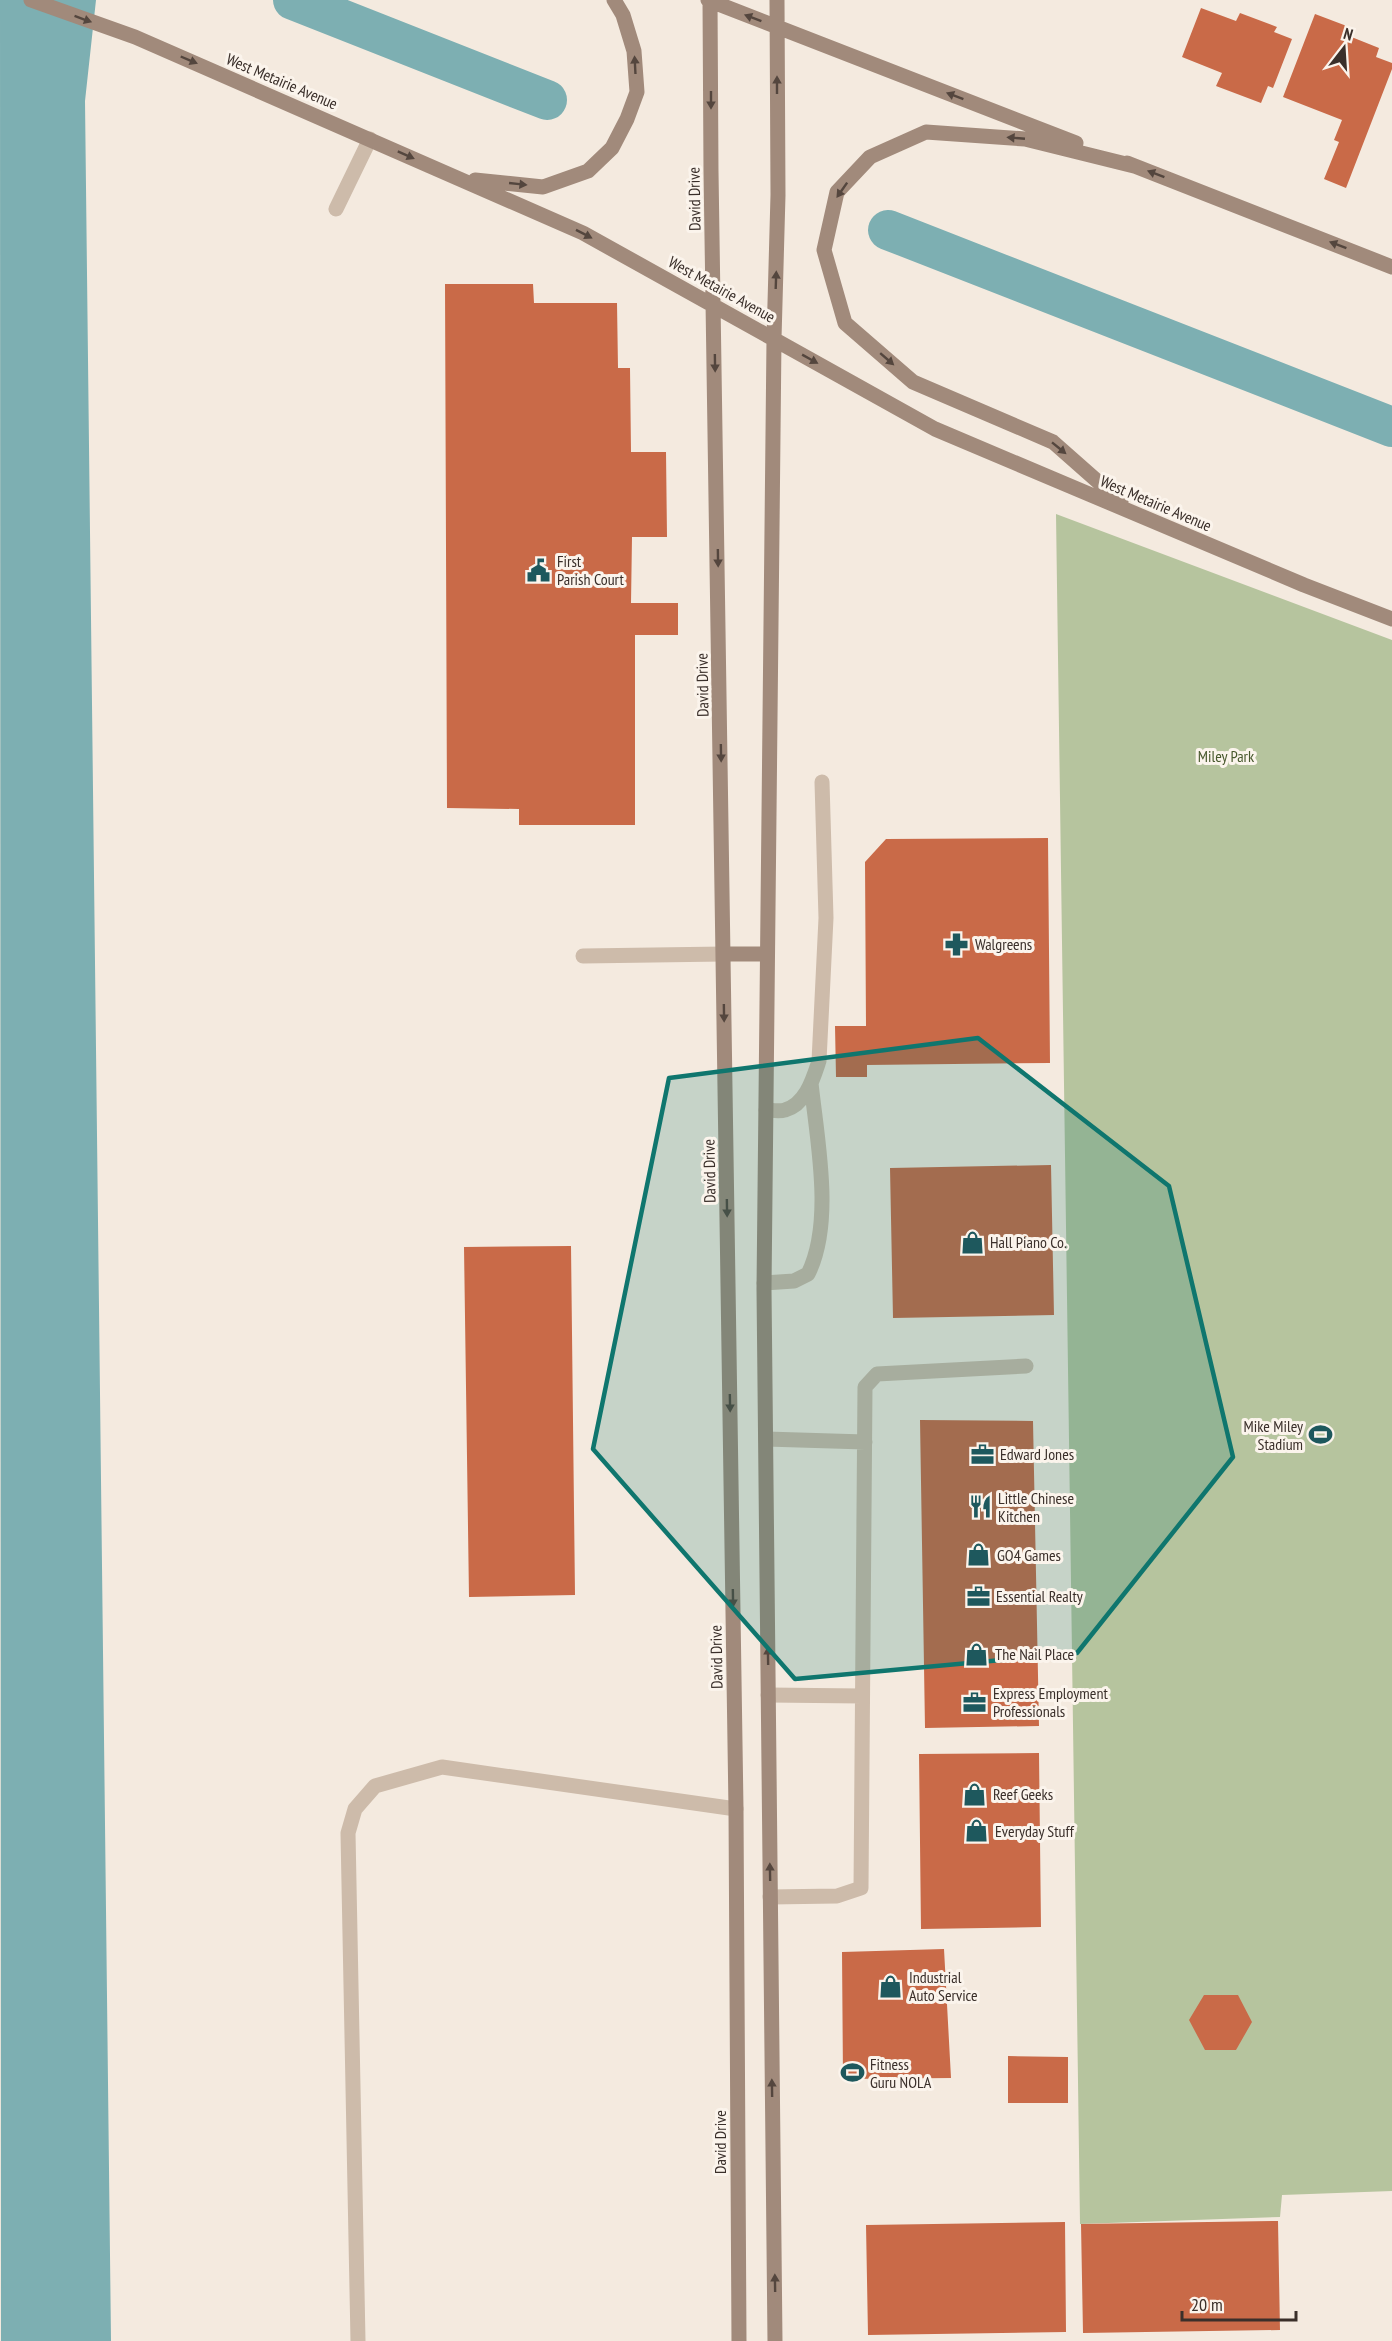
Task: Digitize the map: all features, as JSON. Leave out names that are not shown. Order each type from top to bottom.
[{"type":"main road","name":"West Metairie Avenue","points":[[31,0],[135,37],[583,233],[935,429],[1304,585],[1392,619]]},
{"type":"main road","points":[[460,178],[543,187],[588,171],[612,148],[627,119],[637,92],[634,51],[623,15],[614,0]]},
{"type":"main road","points":[[710,0],[1392,267]]},
{"type":"main road","name":"David Drive","points":[[710,0],[736,1809],[739,2341]]},
{"type":"main road","points":[[775,2341],[764,1283],[774,339],[778,195],[777,0]]},
{"type":"main road","points":[[1132,512],[1053,442],[914,382],[905,375],[845,323],[824,250],[837,192],[870,158],[926,132],[1025,139],[1134,166]]},
{"type":"main road","points":[[724,954],[767,954]]},
{"type":"street","points":[[336,208],[370,139]]},
{"type":"street","points":[[766,1110],[784,1111],[799,1102],[811,1083],[819,1061],[826,918],[822,782]]},
{"type":"street","points":[[584,956],[724,954]]},
{"type":"street","points":[[764,1283],[794,1281],[807,1274],[819,1242],[822,1221],[811,1083]]},
{"type":"street","points":[[770,1897],[837,1896],[861,1888],[865,1387],[877,1374],[1026,1366]]},
{"type":"street","points":[[766,1438],[865,1442]]},
{"type":"street","points":[[768,1695],[862,1696]]},
{"type":"street","points":[[358,2341],[348,1833],[355,1809],[375,1786],[442,1767],[736,1809]]},
{"type":"highlighted area","points":[[978,1038],[1169,1186],[1233,1457],[1077,1653],[795,1679],[593,1449],[669,1078]]},
{"type":"green space","name":"Miley Park","points":[[1056,514],[1392,640],[1392,2191],[1282,2195],[1280,2217],[1080,2224]]},
{"type":"water","points":[[0,0],[96,0],[85,101],[111,2341],[1,2341]]},
{"type":"building","points":[[1201,8],[1236,21],[1240,13],[1277,27],[1274,32],[1292,39],[1273,88],[1268,86],[1261,103],[1216,86],[1222,73],[1182,57]]},
{"type":"building","points":[[1315,14],[1352,28],[1349,36],[1379,48],[1376,57],[1392,63],[1392,69],[1346,188],[1324,179],[1339,142],[1334,140],[1342,120],[1283,97]]},
{"type":"building","name":"First Parish Court","points":[[445,284],[533,284],[534,303],[617,303],[618,368],[630,368],[631,452],[666,452],[667,537],[632,537],[631,603],[678,603],[678,635],[635,635],[635,825],[519,825],[519,809],[447,808]]},
{"type":"building","name":"Walgreens","points":[[1048,838],[1050,1063],[867,1065],[867,1077],[836,1077],[835,1026],[866,1026],[865,862],[886,839]]},
{"type":"building","name":"Hall Piano Co.","points":[[1051,1165],[1054,1315],[893,1318],[890,1168]]},
{"type":"building","points":[[571,1246],[575,1595],[469,1597],[464,1247]]},
{"type":"building","points":[[920,1420],[1033,1421],[1039,1726],[925,1728]]},
{"type":"building","points":[[1039,1753],[1041,1927],[921,1929],[919,1754]]},
{"type":"building","points":[[944,1949],[951,2078],[843,2079],[842,1952]]},
{"type":"building","points":[[1204,1995],[1238,1995],[1252,2022],[1236,2050],[1205,2050],[1189,2020]]},
{"type":"building","points":[[1008,2056],[1068,2057],[1068,2103],[1008,2103]]},
{"type":"building","points":[[1278,2221],[1280,2330],[1083,2333],[1081,2224]]},
{"type":"building","points":[[1065,2222],[1066,2332],[868,2335],[866,2225]]},
{"type":"waterway","points":[[293,0],[547,100]]},
{"type":"waterway","points":[[888,230],[1392,427]]},
{"type":"place","name":"First Parish Court","points":[[539,570]]},
{"type":"place","name":"Walgreens","points":[[957,944]]},
{"type":"place","name":"Hall Piano Co.","points":[[972,1242]]},
{"type":"place","name":"Mike Miley Stadium","points":[[1321,1435]]},
{"type":"place","name":"Edward Jones","points":[[982,1454]]},
{"type":"place","name":"Little Chinese Kitchen","points":[[980,1507]]},
{"type":"place","name":"GO4 Games","points":[[979,1555]]},
{"type":"place","name":"Essential Realty","points":[[978,1596]]},
{"type":"place","name":"The Nail Place","points":[[977,1654]]},
{"type":"place","name":"Express Employment Professionals","points":[[975,1702]]},
{"type":"place","name":"Reef Geeks","points":[[975,1794]]},
{"type":"place","name":"Everyday Stuff","points":[[977,1831]]},
{"type":"place","name":"Industrial Auto Service","points":[[891,1986]]},
{"type":"place","name":"Fitness Guru NOLA","points":[[852,2073]]}]
